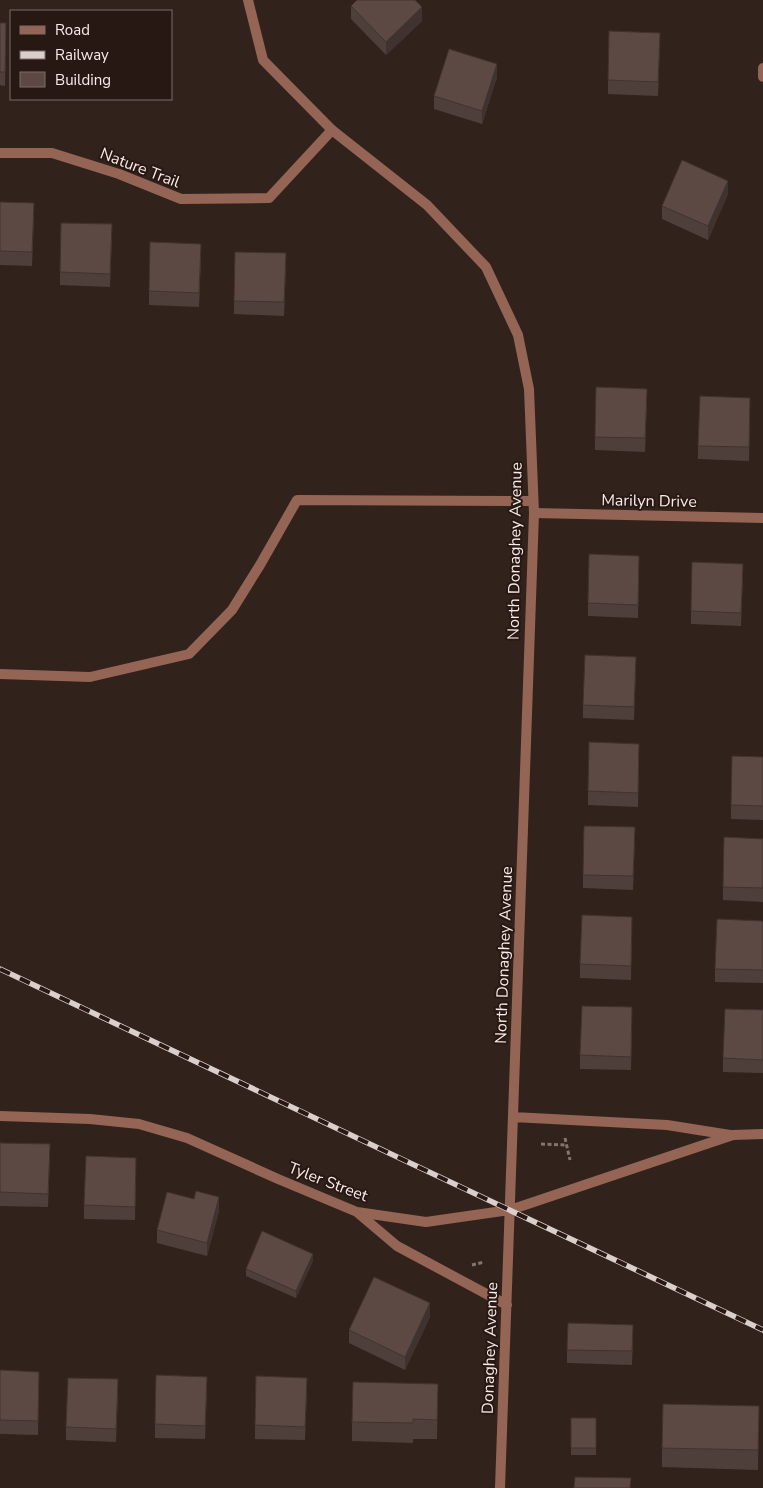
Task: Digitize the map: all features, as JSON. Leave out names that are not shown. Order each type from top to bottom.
[{"type":"street","name":"North Donaghey Avenue","points":[[248,0],[263,60],[332,130],[428,205],[486,267],[518,335],[528,380],[534,513],[510,1210]]},
{"type":"street","points":[[763,68],[763,77]]},
{"type":"street","name":"Nature Trail","points":[[0,152],[52,153],[119,174],[181,199],[269,198],[332,130]]},
{"type":"street","points":[[0,674],[90,676],[189,654],[232,610],[297,500],[533,501]]},
{"type":"street","name":"Marilyn Drive","points":[[534,513],[763,518]]},
{"type":"street","name":"Tyler Street","points":[[0,1116],[90,1118],[139,1124],[187,1138],[357,1212],[426,1222],[510,1210],[733,1136],[763,1134]]},
{"type":"street","points":[[513,1117],[667,1125],[733,1136]]},
{"type":"street","name":"Donaghey Avenue","points":[[500,1488],[510,1210]]},
{"type":"street","points":[[357,1212],[396,1246],[507,1305]]},
{"type":"path","points":[[563,1132],[570,1160]]},
{"type":"path","points":[[541,1144],[566,1145]]},
{"type":"building","points":[[357,0],[415,0],[422,7],[386,42],[351,6]]},
{"type":"building","points":[[0,23],[6,23],[5,72],[0,72]]},
{"type":"building","points":[[609,31],[660,33],[658,82],[608,80]]},
{"type":"building","points":[[449,49],[497,64],[482,111],[434,96]]},
{"type":"building","points":[[682,160],[728,181],[708,226],[662,206]]},
{"type":"building","points":[[0,202],[34,203],[32,252],[0,251]]},
{"type":"building","points":[[61,223],[112,224],[110,274],[60,272]]},
{"type":"building","points":[[150,242],[201,244],[199,293],[149,291]]},
{"type":"building","points":[[235,252],[286,253],[284,302],[234,301]]},
{"type":"building","points":[[596,387],[647,389],[645,438],[595,437]]},
{"type":"building","points":[[700,396],[750,398],[749,447],[698,446]]},
{"type":"building","points":[[589,554],[639,556],[638,605],[588,603]]},
{"type":"building","points":[[692,562],[743,564],[741,613],[691,611]]},
{"type":"building","points":[[585,655],[636,657],[634,707],[583,705]]},
{"type":"building","points":[[589,742],[639,744],[638,793],[588,791]]},
{"type":"building","points":[[732,756],[763,757],[763,806],[731,805]]},
{"type":"building","points":[[584,826],[635,827],[633,876],[583,875]]},
{"type":"building","points":[[724,837],[763,839],[763,888],[723,887]]},
{"type":"building","points":[[582,915],[632,917],[631,966],[580,964]]},
{"type":"building","points":[[717,919],[763,921],[763,970],[715,969]]},
{"type":"building","points":[[582,1006],[632,1007],[631,1057],[580,1055]]},
{"type":"building","points":[[725,1009],[763,1010],[763,1060],[723,1058]]},
{"type":"building","points":[[0,1143],[50,1144],[48,1194],[0,1192]]},
{"type":"building","points":[[86,1156],[136,1158],[135,1207],[84,1205]]},
{"type":"building","points":[[196,1191],[219,1197],[207,1243],[157,1230],[167,1192],[194,1199]]},
{"type":"building","points":[[262,1231],[313,1254],[296,1291],[246,1269]]},
{"type":"building","points":[[374,1277],[430,1303],[405,1357],[349,1330]]},
{"type":"building","points":[[568,1323],[633,1325],[632,1351],[567,1350]]},
{"type":"building","points":[[0,1370],[39,1372],[38,1421],[0,1420]]},
{"type":"building","points":[[156,1375],[207,1377],[205,1426],[155,1424]]},
{"type":"building","points":[[256,1376],[307,1378],[305,1427],[255,1425]]},
{"type":"building","points":[[68,1378],[118,1379],[116,1429],[66,1427]]},
{"type":"building","points":[[353,1382],[438,1384],[437,1420],[413,1419],[413,1423],[352,1422]]},
{"type":"building","points":[[663,1404],[759,1406],[758,1450],[662,1448]]},
{"type":"building","points":[[571,1418],[596,1418],[596,1448],[571,1448]]},
{"type":"building","points":[[575,1477],[631,1478],[630,1488],[574,1488]]},
{"type":"railway","points":[[0,969],[763,1330]]}]
